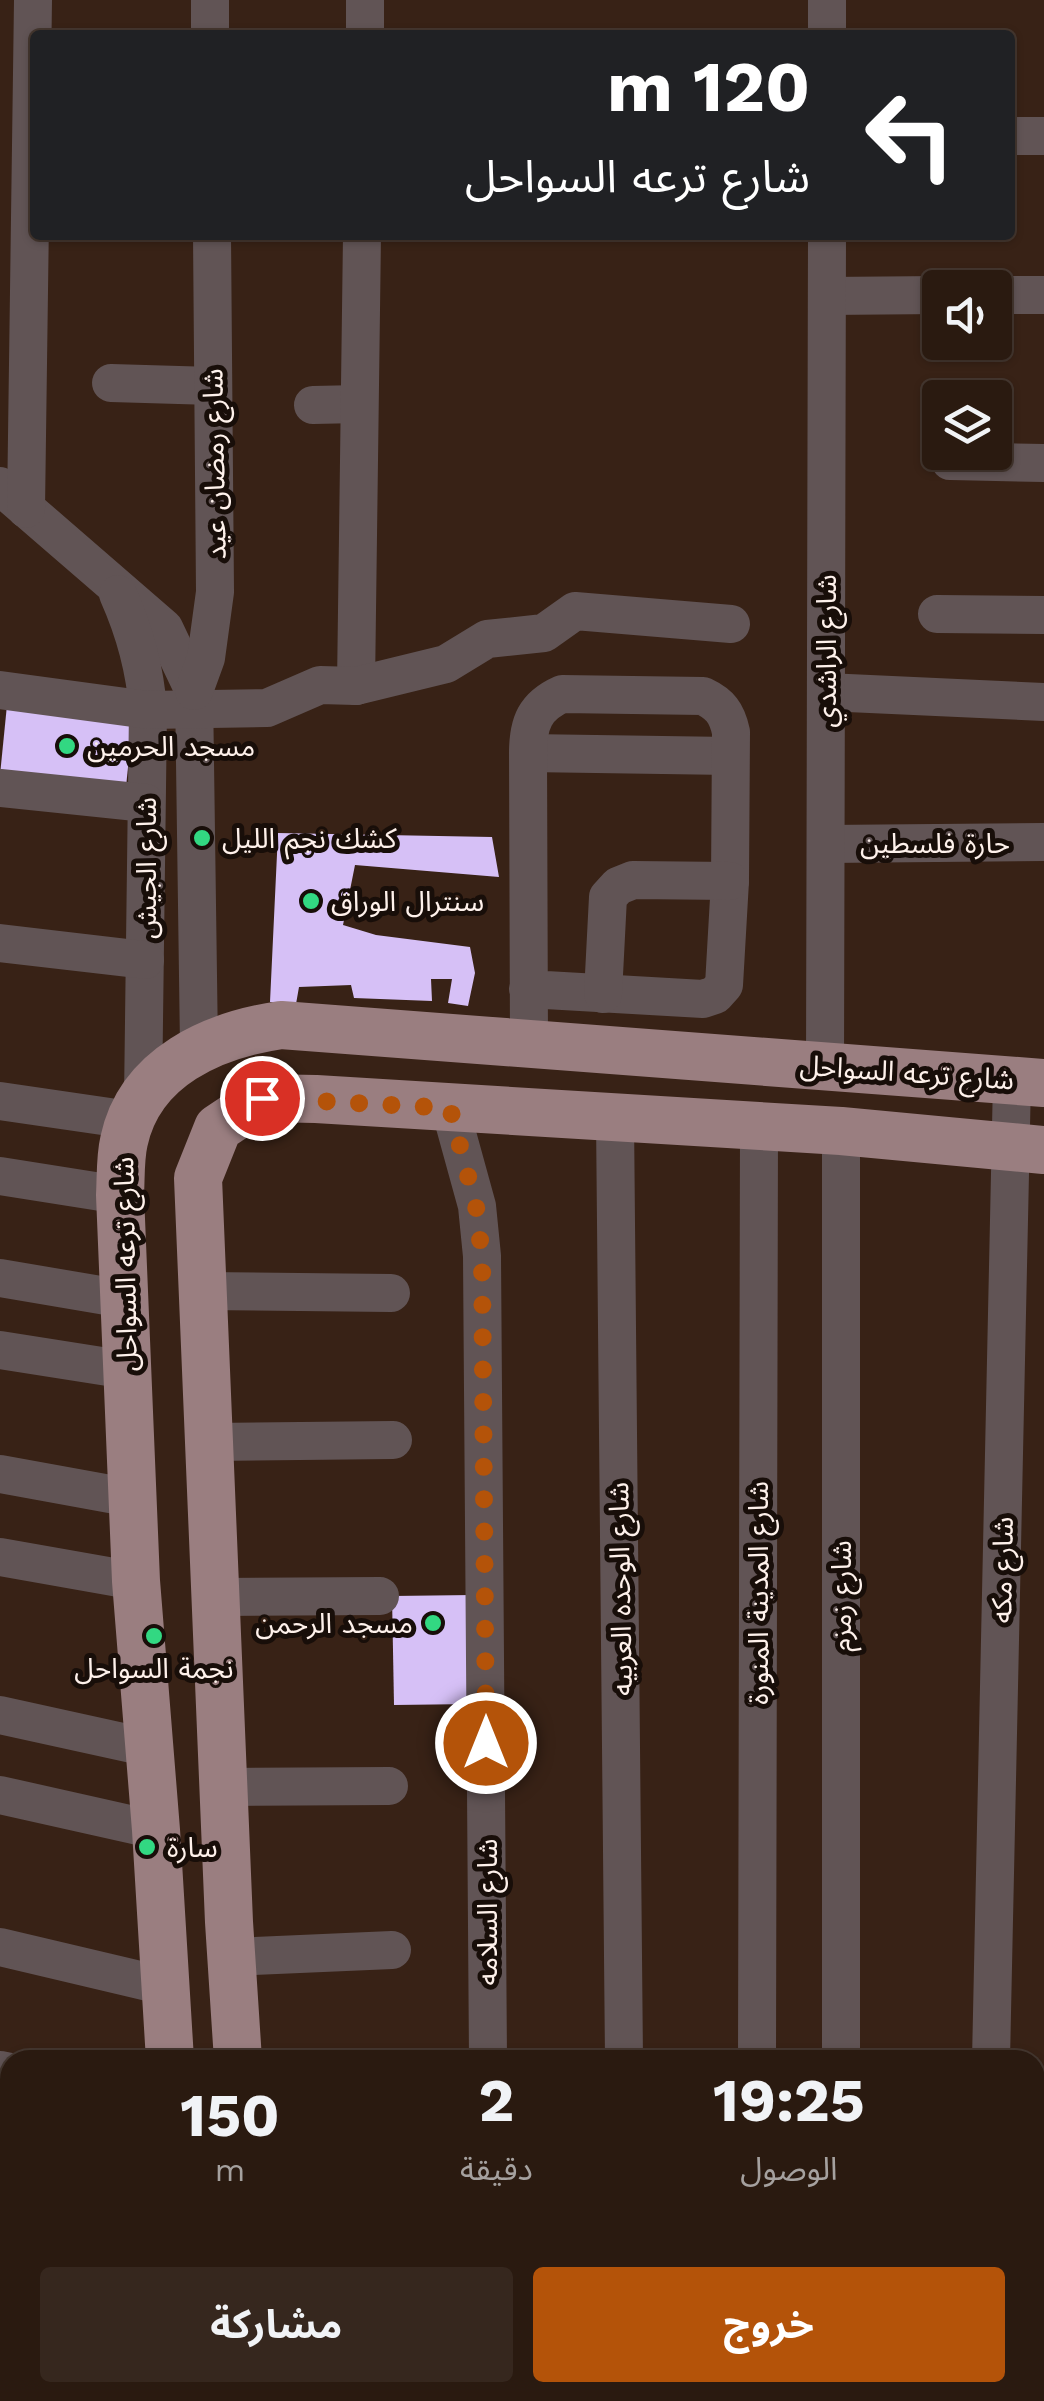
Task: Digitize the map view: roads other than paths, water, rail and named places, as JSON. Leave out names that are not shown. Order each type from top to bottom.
[{"type":"main road","name":"شارع ترعه السواحل","points":[[169,2050],[136,1581],[120,1194],[123,1142],[137,1110],[168,1070],[200,1047],[239,1032],[281,1025],[1028,1081]]},
{"type":"main road","points":[[237,2050],[198,1178],[218,1128],[262,1098],[841,1131],[1028,1149]]},
{"type":"main road","points":[[160,1925],[230,1939]]},
{"type":"street","points":[[32,30],[33,0]]},
{"type":"street","points":[[210,0],[210,30]]},
{"type":"street","points":[[365,0],[365,30]]},
{"type":"street","points":[[827,0],[827,30]]},
{"type":"street","points":[[13,498],[30,75]]},
{"type":"street","points":[[1015,136],[1044,136]]},
{"type":"street","name":"شارع رمضان عيد","points":[[195,701],[206,658],[215,592],[212,240]]},
{"type":"street","points":[[356,686],[362,240]]},
{"type":"street","name":"شارع الراشدي","points":[[826,1067],[827,240]]},
{"type":"street","points":[[1012,295],[1044,295]]},
{"type":"street","points":[[827,296],[922,296]]},
{"type":"street","points":[[111,383],[213,386]]},
{"type":"street","points":[[313,404],[360,404]]},
{"type":"street","points":[[1012,462],[1044,463]]},
{"type":"street","name":"شارع الجيش","points":[[13,498],[164,628],[195,701],[200,1047]]},
{"type":"street","name":"شارع الجيش","points":[[112,582],[135,632],[148,710],[145,960],[137,1110]]},
{"type":"street","points":[[0,690],[148,710],[195,701],[267,708],[320,686],[356,686],[446,664],[487,639],[544,633],[575,612],[731,624]]},
{"type":"street","points":[[937,614],[1044,615]]},
{"type":"street","points":[[826,692],[1044,702]]},
{"type":"street","points":[[528,990],[702,998],[715,995],[724,986],[730,880],[730,756],[727,715],[717,703],[702,696],[562,694],[546,702],[534,715],[528,732],[528,753],[528,990],[528,1044]]},
{"type":"street","points":[[528,753],[730,756]]},
{"type":"street","points":[[0,788],[146,803]]},
{"type":"street","name":"حارة فلسطين","points":[[826,844],[1044,842]]},
{"type":"street","points":[[604,994],[608,897],[618,886],[632,880],[730,880]]},
{"type":"street","points":[[0,943],[145,960]]},
{"type":"street","name":"شارع مكه","points":[[991,2050],[1028,1081]]},
{"type":"street","points":[[0,1101],[137,1110]]},
{"type":"street","name":"شارع السلامه","points":[[450,1108],[476,1206],[482,1256],[488,2050]]},
{"type":"street","name":"شارع الوحده العربيه","points":[[615,1118],[624,2050]]},
{"type":"street","name":"شارع المدينة المنورة","points":[[757,2050],[758,1126]]},
{"type":"street","name":"شارع زمزم","points":[[841,1131],[841,2050]]},
{"type":"street","points":[[0,1176],[120,1194]]},
{"type":"street","points":[[0,1278],[124,1299]]},
{"type":"street","points":[[203,1291],[391,1294]]},
{"type":"street","points":[[0,1350],[127,1370]]},
{"type":"street","points":[[210,1442],[393,1440]]},
{"type":"street","points":[[0,1474],[132,1498]]},
{"type":"street","points":[[0,1557],[136,1581]]},
{"type":"street","points":[[216,1598],[380,1596]]},
{"type":"street","points":[[0,1715],[150,1748]]},
{"type":"street","points":[[225,1787],[389,1786]]},
{"type":"street","points":[[0,1795],[156,1830]]},
{"type":"street","points":[[230,1939],[392,1950]]},
{"type":"street","points":[[0,1947],[165,1986]]},
{"type":"place","name":"مسجد الحرمين","points":[[67,746]]},
{"type":"place","name":"كشك نجم الليل","points":[[202,838]]},
{"type":"place","name":"سنترال الوراق","points":[[311,901]]},
{"type":"place","name":"مسجد الرحمن","points":[[433,1623]]},
{"type":"place","name":"نجمة السواحل","points":[[154,1636]]},
{"type":"place","name":"سارة","points":[[147,1847]]}]
